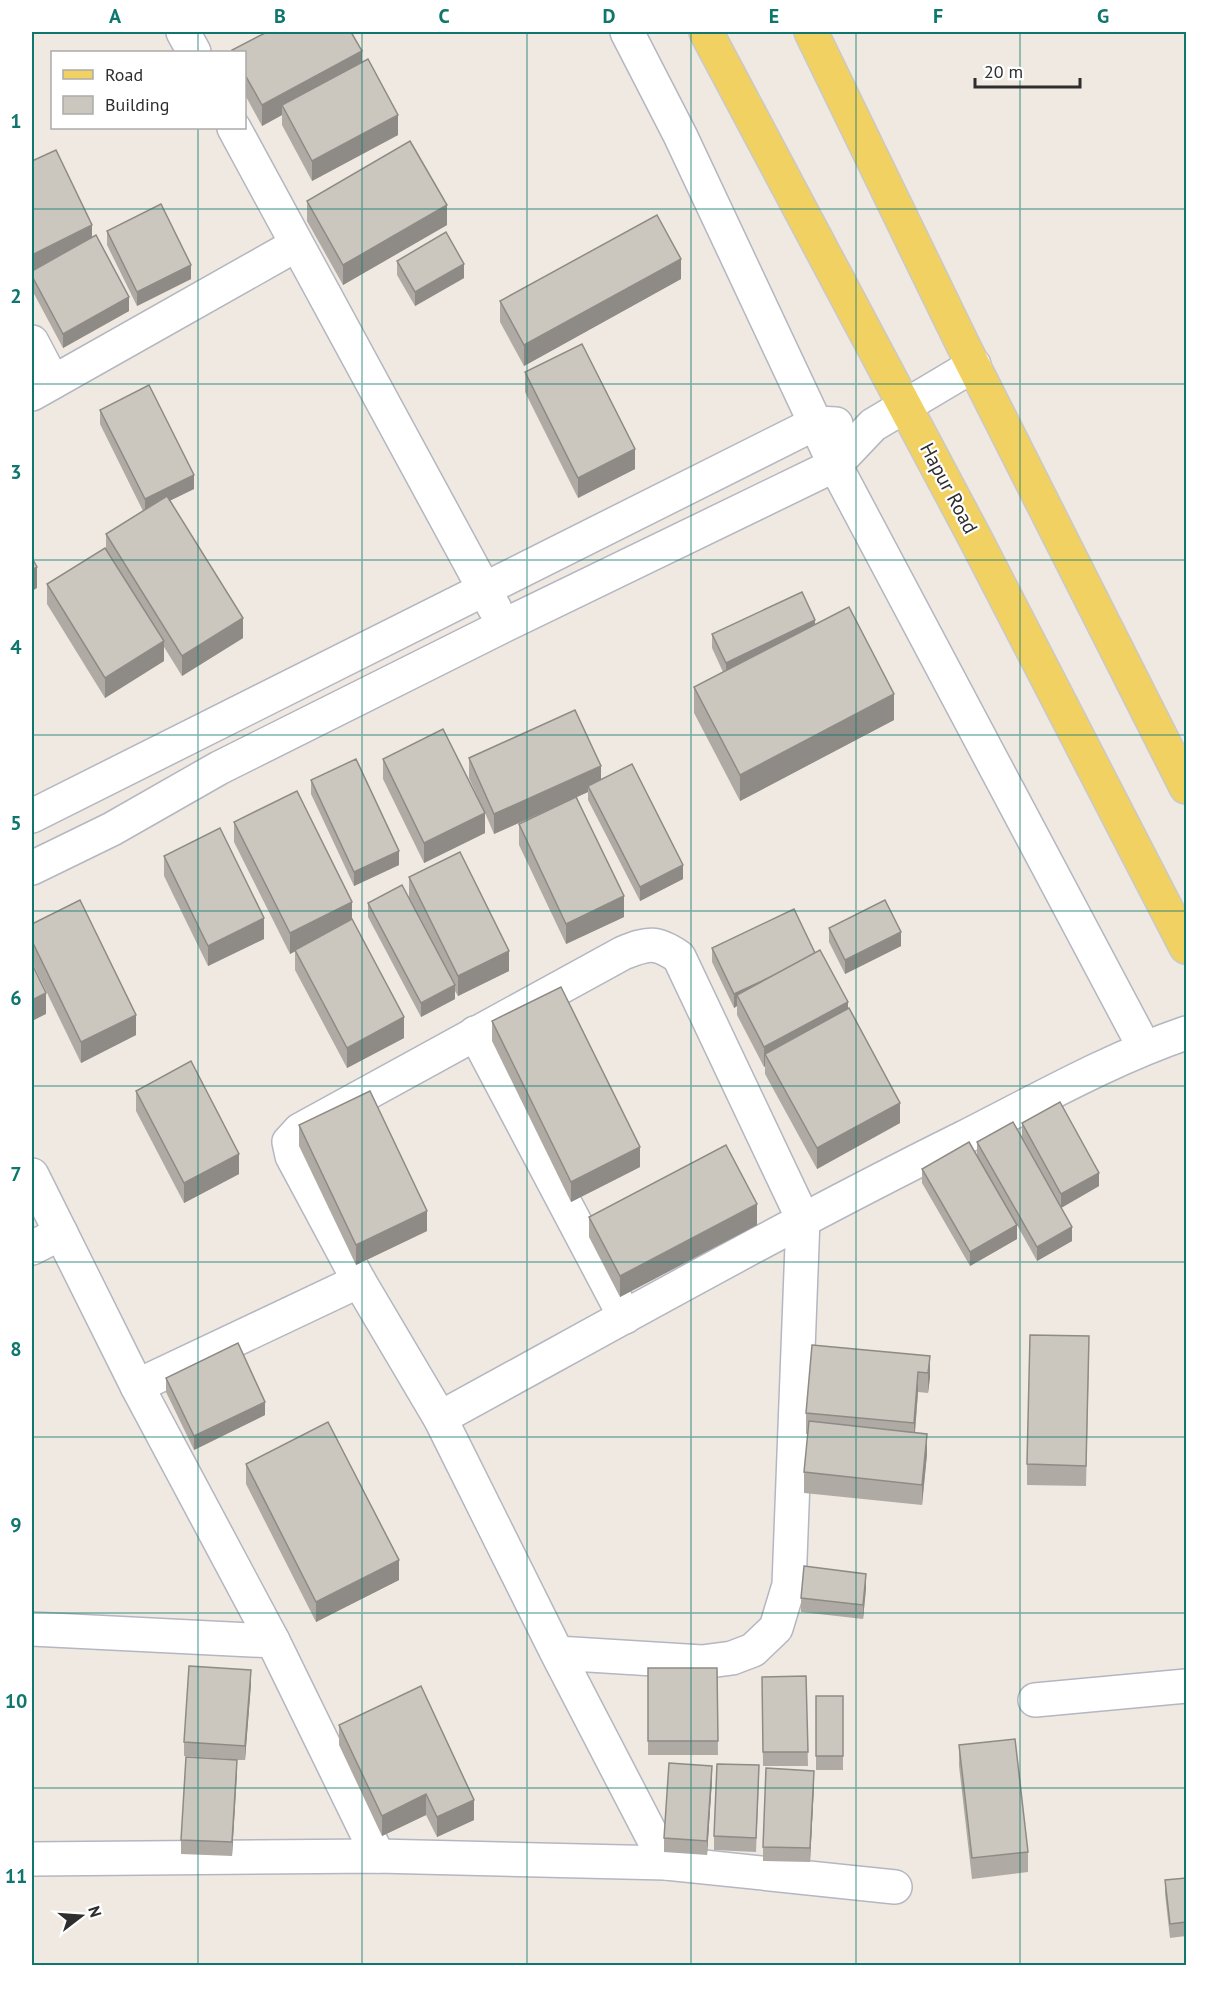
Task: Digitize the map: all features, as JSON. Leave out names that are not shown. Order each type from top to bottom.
[{"type":"main road","name":"Hapur Road","points":[[706,32],[905,406],[1186,947]]},
{"type":"main road","points":[[811,32],[974,365],[1186,787]]},
{"type":"street","points":[[183,32],[193,51]]},
{"type":"street","points":[[627,32],[680,135],[835,465],[1144,1047]]},
{"type":"street","points":[[235,129],[503,626]]},
{"type":"street","points":[[32,342],[42,388],[296,245]]},
{"type":"street","points":[[32,868],[112,829],[219,768],[503,626],[835,465],[873,425],[974,365]]},
{"type":"street","points":[[32,816],[816,423],[873,425]]},
{"type":"street","points":[[557,1653],[702,1662],[732,1659],[753,1650],[776,1628],[789,1585],[803,1219],[679,957],[663,945],[643,945],[623,953],[300,1130],[289,1142],[292,1156],[358,1281],[440,1418],[557,1653],[666,1863]]},
{"type":"street","points":[[475,1033],[625,1317]]},
{"type":"street","points":[[440,1418],[803,1219],[1144,1047],[1186,1033]]},
{"type":"street","points":[[32,1175],[137,1386],[273,1641],[378,1856]]},
{"type":"street","points":[[32,1248],[61,1233]]},
{"type":"street","points":[[137,1386],[358,1281]]},
{"type":"street","points":[[32,1629],[273,1641]]},
{"type":"street","points":[[1035,1700],[1186,1686]]},
{"type":"street","points":[[32,1858],[378,1856],[666,1863],[896,1887]]},
{"type":"building","points":[[267,32],[351,32],[362,51],[262,105],[246,77],[246,51],[232,50]]},
{"type":"building","points":[[368,59],[398,115],[312,161],[282,105]]},
{"type":"building","points":[[410,141],[447,205],[343,265],[307,201]]},
{"type":"building","points":[[56,150],[92,225],[32,255],[32,161]]},
{"type":"building","points":[[161,204],[191,265],[137,292],[107,231]]},
{"type":"building","points":[[657,215],[681,259],[524,345],[500,301]]},
{"type":"building","points":[[446,232],[464,264],[415,292],[397,261]]},
{"type":"building","points":[[96,235],[129,297],[63,334],[32,276],[32,271]]},
{"type":"building","points":[[582,344],[635,449],[578,478],[525,372]]},
{"type":"building","points":[[149,385],[194,475],[145,499],[100,410]]},
{"type":"building","points":[[167,496],[243,618],[182,656],[106,534]]},
{"type":"building","points":[[105,548],[164,641],[105,678],[47,584]]},
{"type":"building","points":[[32,558],[37,567],[32,570]]},
{"type":"building","points":[[802,592],[815,620],[726,663],[712,634]]},
{"type":"building","points":[[849,607],[894,694],[740,775],[694,687]]},
{"type":"building","points":[[575,710],[601,766],[494,814],[469,758]]},
{"type":"building","points":[[443,729],[485,813],[424,843],[383,759]]},
{"type":"building","points":[[356,759],[399,851],[354,872],[311,780]]},
{"type":"building","points":[[632,764],[683,865],[640,887],[588,786]]},
{"type":"building","points":[[297,791],[352,902],[290,933],[234,822]]},
{"type":"building","points":[[576,797],[624,896],[566,924],[519,824]]},
{"type":"building","points":[[220,828],[264,918],[208,946],[164,856]]},
{"type":"building","points":[[460,852],[509,951],[458,976],[409,877]]},
{"type":"building","points":[[402,885],[455,985],[421,1003],[368,903]]},
{"type":"building","points":[[80,900],[136,1015],[81,1042],[32,941],[32,924]]},
{"type":"building","points":[[885,900],[901,932],[845,960],[829,928]]},
{"type":"building","points":[[794,909],[815,953],[734,994],[712,948]]},
{"type":"building","points":[[352,919],[404,1017],[347,1048],[295,950]]},
{"type":"building","points":[[820,950],[848,1002],[764,1047],[737,995]]},
{"type":"building","points":[[32,964],[46,993],[32,1000]]},
{"type":"building","points":[[561,987],[640,1147],[571,1182],[492,1021]]},
{"type":"building","points":[[849,1008],[900,1103],[817,1148],[765,1054]]},
{"type":"building","points":[[191,1061],[239,1154],[184,1183],[136,1091]]},
{"type":"building","points":[[370,1091],[427,1211],[356,1245],[299,1125]]},
{"type":"building","points":[[1060,1102],[1099,1173],[1061,1194],[1022,1123]]},
{"type":"building","points":[[1013,1122],[1072,1227],[1037,1247],[977,1142]]},
{"type":"building","points":[[969,1142],[1017,1225],[970,1252],[922,1169]]},
{"type":"building","points":[[726,1145],[757,1204],[620,1276],[589,1217]]},
{"type":"building","points":[[1030,1335],[1089,1336],[1086,1466],[1027,1464]]},
{"type":"building","points":[[238,1343],[265,1402],[194,1436],[166,1378]]},
{"type":"building","points":[[812,1345],[930,1356],[928,1373],[918,1372],[914,1423],[806,1413]]},
{"type":"building","points":[[809,1421],[927,1434],[922,1485],[804,1472]]},
{"type":"building","points":[[328,1422],[399,1560],[316,1602],[246,1464]]},
{"type":"building","points":[[804,1566],[866,1574],[863,1605],[801,1598]]},
{"type":"building","points":[[189,1666],[251,1670],[245,1746],[184,1742]]},
{"type":"building","points":[[648,1668],[717,1668],[718,1741],[648,1741]]},
{"type":"building","points":[[806,1676],[808,1752],[763,1752],[762,1677]]},
{"type":"building","points":[[421,1686],[474,1800],[437,1817],[426,1794],[382,1816],[339,1725]]},
{"type":"building","points":[[816,1696],[843,1696],[843,1756],[816,1756]]},
{"type":"building","points":[[1015,1739],[1028,1852],[972,1858],[959,1745]]},
{"type":"building","points":[[186,1757],[237,1760],[232,1842],[181,1840]]},
{"type":"building","points":[[669,1763],[712,1766],[707,1841],[664,1838]]},
{"type":"building","points":[[717,1764],[759,1765],[756,1838],[714,1836]]},
{"type":"building","points":[[766,1768],[814,1771],[810,1848],[763,1847]]},
{"type":"building","points":[[1186,1878],[1186,1922],[1170,1924],[1165,1880]]}]
